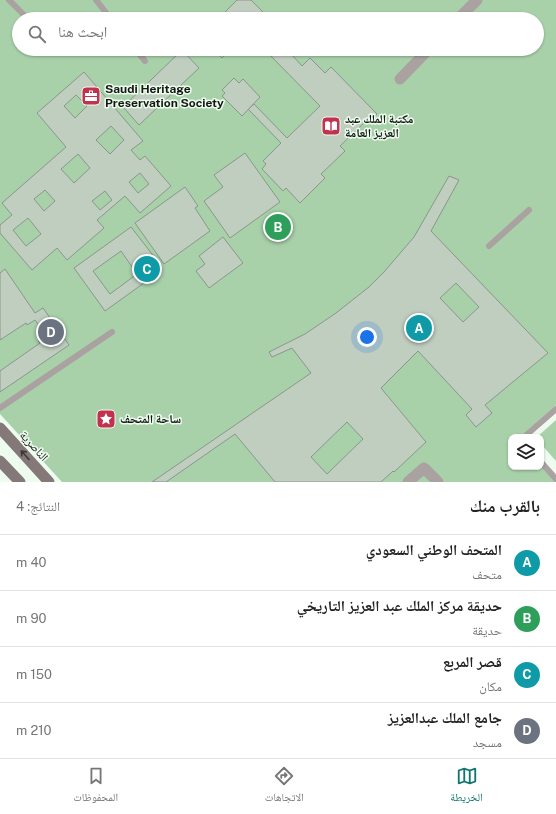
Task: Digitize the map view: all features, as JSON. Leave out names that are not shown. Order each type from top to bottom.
[{"type":"main road","name":"الناصرية","points":[[0,428],[49,482]]},
{"type":"main road","points":[[0,461],[20,482]]},
{"type":"street","points":[[465,12],[477,0]]},
{"type":"street","points":[[400,79],[422,56]]},
{"type":"street","points":[[408,482],[424,468],[438,482]]},
{"type":"lane","points":[[9,0],[21,12]]},
{"type":"lane","points":[[96,0],[105,12]]},
{"type":"lane","points":[[141,56],[145,61]]},
{"type":"lane","points":[[489,246],[529,210]]},
{"type":"lane","points":[[0,408],[112,332]]},
{"type":"lane","points":[[527,434],[556,409]]},
{"type":"lane","points":[[544,465],[556,479]]},
{"type":"green space","points":[[0,0],[556,0],[556,405],[523,434],[508,434],[508,470],[544,470],[544,464],[556,478],[556,482],[62,482],[0,414]]},
{"type":"green space","points":[[556,420],[556,461],[544,447],[544,434],[540,434]]},
{"type":"building","points":[[237,0],[251,0],[263,12],[225,12]]},
{"type":"building","points":[[176,56],[188,56],[199,68],[139,125],[123,107]]},
{"type":"building","name":"مكتبة الملك عبد العزيز العامة","points":[[271,56],[293,56],[302,66],[310,58],[325,73],[331,67],[377,114],[370,121],[368,119],[340,146],[345,151],[321,174],[325,178],[300,203],[286,188],[283,191],[262,169],[266,164],[263,161],[281,143],[248,109],[254,104],[287,138],[320,106]]},
{"type":"building","points":[[84,72],[143,141],[131,150],[140,160],[145,156],[171,186],[140,213],[125,196],[97,220],[104,228],[67,260],[57,248],[32,270],[0,233],[0,225],[12,215],[2,203],[66,147],[37,113]],"holes":[[[76,95],[87,106],[75,118],[64,106]],[[111,126],[124,140],[110,154],[96,140]],[[78,154],[90,168],[74,183],[61,169]],[[140,173],[149,184],[138,193],[129,182]],[[45,190],[55,201],[44,211],[34,199]],[[105,191],[112,200],[100,210],[92,201]],[[28,218],[41,234],[26,246],[13,230]]]},
{"type":"building","points":[[234,78],[239,83],[243,79],[260,97],[242,116],[222,96],[225,93],[222,90]]},
{"type":"building","points":[[245,153],[280,202],[230,238],[204,201],[223,187],[214,175]]},
{"type":"building","points":[[449,176],[459,180],[431,231],[548,353],[485,405],[492,413],[476,427],[466,415],[472,409],[418,351],[381,388],[426,442],[381,482],[275,482],[235,434],[166,482],[152,482],[311,373],[292,348],[272,357],[269,352],[305,334],[336,313],[369,287],[414,237]],"holes":[[[456,283],[479,307],[463,322],[440,298]],[[347,422],[363,439],[327,474],[311,457]]]},
{"type":"building","points":[[185,187],[198,206],[195,208],[210,231],[164,264],[135,223]]},
{"type":"building","points":[[131,227],[152,254],[162,270],[105,311],[74,268]],"holes":[[[121,251],[137,274],[110,294],[93,271]]]},
{"type":"building","points":[[223,237],[243,263],[209,288],[196,271],[205,264],[199,256]]},
{"type":"building","points":[[5,269],[35,313],[43,308],[69,345],[0,392],[0,371],[40,343],[38,341],[46,335],[35,320],[27,325],[26,323],[0,340],[0,273]]},
{"type":"place","name":"Saudi Heritage Preservation Society","points":[[91,96]]},
{"type":"place","name":"مكتبة الملك عبد العزيز العامة","points":[[331,126]]},
{"type":"place","name":"حديقة مركز الملك عبد العزيز التاريخي","points":[[278,227]]},
{"type":"place","name":"قصر المربع","points":[[147,269]]},
{"type":"place","name":"المتحف الوطني السعودي","points":[[419,328]]},
{"type":"place","name":"جامع الملك عبدالعزيز","points":[[51,332]]},
{"type":"place","name":"ساحة المتحف","points":[[106,419]]}]
